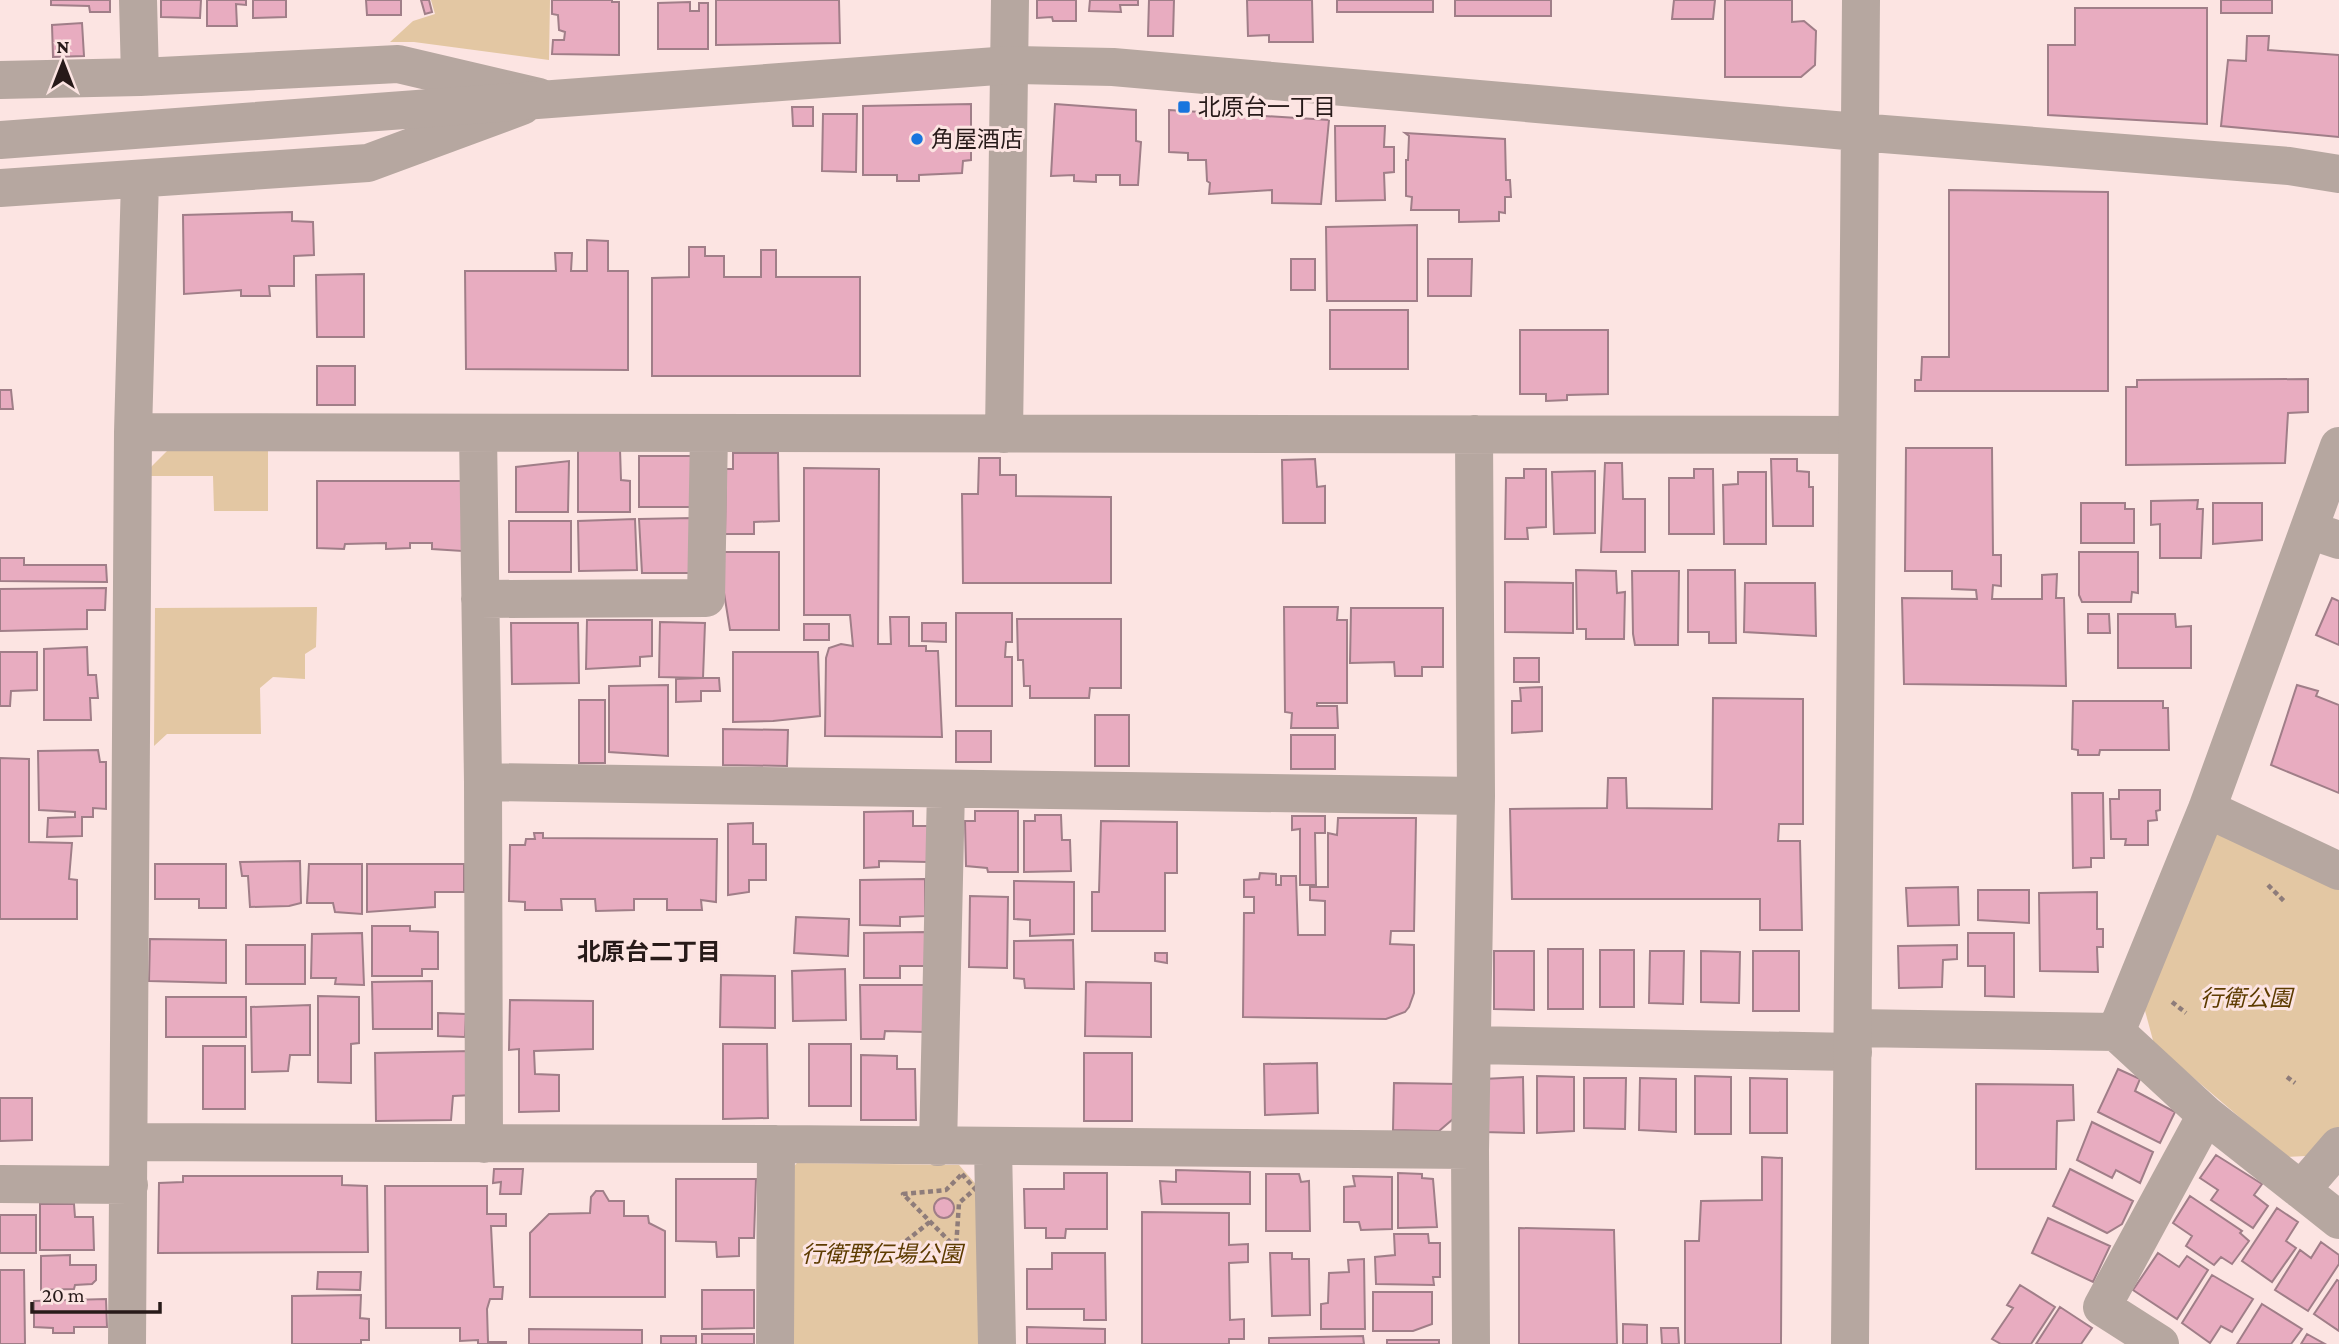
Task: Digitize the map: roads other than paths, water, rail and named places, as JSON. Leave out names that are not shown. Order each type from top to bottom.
[{"type":"street","points":[[138,0],[140,77]]},
{"type":"street","points":[[1004,434],[1010,0]]},
{"type":"street","points":[[1850,1344],[1861,0]]},
{"type":"street","points":[[0,80],[140,77],[398,64],[544,98]]},
{"type":"street","points":[[0,140],[1010,65],[1127,69],[2289,166],[2339,174]]},
{"type":"street","points":[[0,188],[368,163],[544,98]]},
{"type":"street","points":[[127,1344],[133,432],[140,180]]},
{"type":"street","points":[[133,432],[1856,435]]},
{"type":"street","points":[[478,433],[484,1144]]},
{"type":"street","points":[[480,599],[706,597],[709,433]]},
{"type":"street","points":[[1471,1344],[1470,1150],[1476,796],[1475,434]]},
{"type":"street","points":[[2116,1032],[2207,808],[2324,535],[2339,446]]},
{"type":"street","points":[[483,782],[1476,796]]},
{"type":"street","points":[[938,1147],[946,789]]},
{"type":"street","points":[[2207,808],[2339,871]]},
{"type":"street","points":[[1472,1045],[1853,1040],[2116,1032],[2206,1115],[2339,1220]]},
{"type":"street","points":[[2160,1344],[2102,1307],[2206,1115]]},
{"type":"street","points":[[130,1142],[1470,1150]]},
{"type":"street","points":[[775,1344],[776,1144]]},
{"type":"street","points":[[2301,1190],[2339,1146]]},
{"type":"street","points":[[993,1147],[997,1344]]},
{"type":"street","points":[[0,1184],[129,1185]]},
{"type":"place","name":"北原台一丁目","points":[[1184,107]]},
{"type":"place","name":"角屋酒店","points":[[917,139]]},
{"type":"district","name":"北原台二丁目","points":[[649,951]]},
{"type":"park label","name":"行衛公園","points":[[2246,998]]},
{"type":"park label","name":"行衛野伝場公園","points":[[882,1254]]}]
